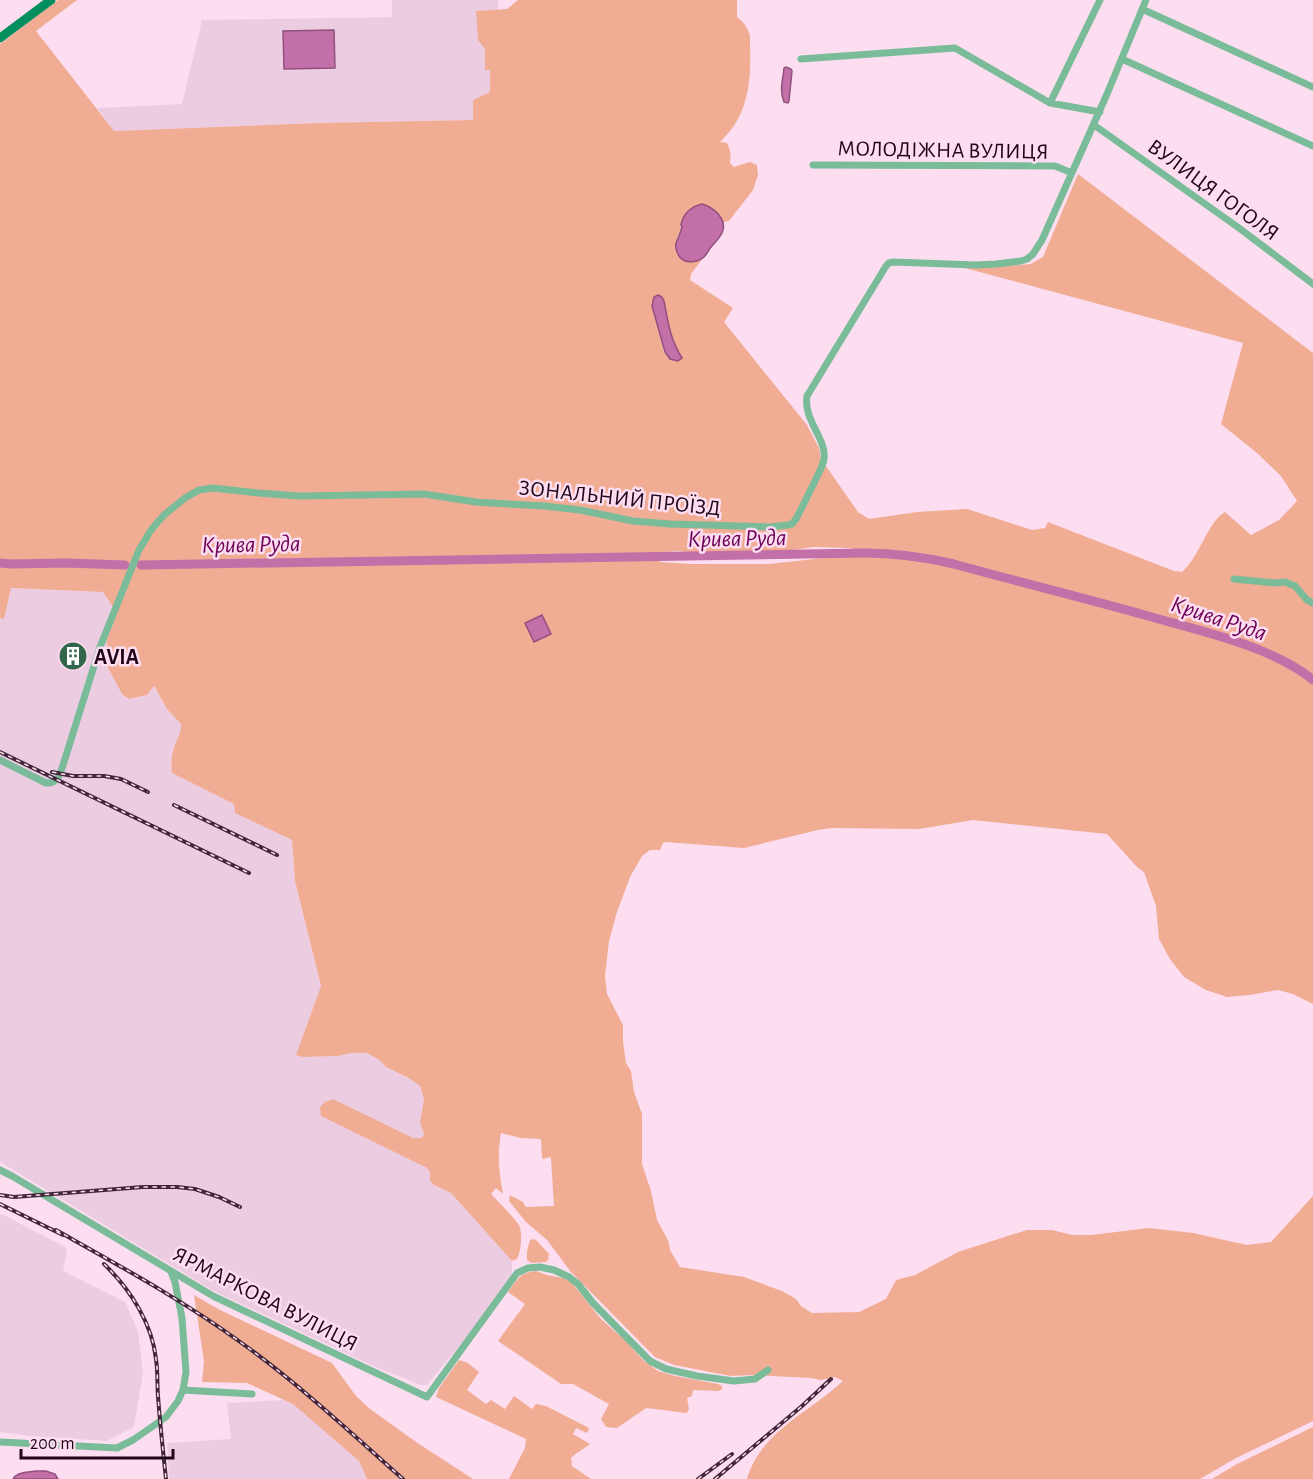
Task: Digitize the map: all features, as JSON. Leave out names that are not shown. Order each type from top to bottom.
[{"type":"main road","points":[[0,38],[51,0]]},
{"type":"street","points":[[1050,103],[1100,0]]},
{"type":"street","points":[[1072,173],[1146,0]]},
{"type":"street","points":[[1142,9],[1313,87]]},
{"type":"street","points":[[801,59],[955,48],[1050,103],[1100,112]]},
{"type":"street","points":[[1122,59],[1313,146]]},
{"type":"street","name":"ВУЛИЦЯ ГОГОЛЯ","points":[[1094,125],[1239,228],[1313,284]]},
{"type":"street","name":"МОЛОДІЖНА ВУЛИЦЯ","points":[[813,165],[1055,166],[1072,173]]},
{"type":"street","name":"ЗОНАЛЬНИЙ ПРОЇЗД","points":[[0,760],[46,783],[52,783],[57,779],[100,647],[139,550],[151,530],[164,515],[199,490],[219,488],[300,496],[424,494],[476,502],[580,510],[633,521],[754,527],[792,524],[801,510],[824,459],[822,447],[808,412],[807,396],[889,263],[976,265],[1021,261],[1030,257],[1042,240],[1072,173]]},
{"type":"street","points":[[1234,579],[1285,582],[1295,586],[1307,600],[1313,603]]},
{"type":"street","name":"ЯРМАРКОВА ВУЛИЦЯ","points":[[0,1170],[213,1296],[428,1397],[517,1273],[528,1268],[554,1270],[569,1277],[650,1360],[666,1369],[734,1381],[755,1379],[768,1370]]},
{"type":"street","points":[[0,1442],[117,1448],[166,1417],[183,1390],[186,1372],[182,1318],[175,1282],[170,1271]]},
{"type":"street","points":[[183,1390],[252,1394]]},
{"type":"shaded area","points":[[58,0],[77,0],[36,31],[114,131],[473,120],[473,100],[490,92],[490,70],[485,70],[485,49],[478,40],[476,11],[507,9],[518,0],[737,0],[737,17],[745,25],[750,36],[749,83],[738,119],[720,142],[727,143],[730,163],[734,167],[750,162],[757,165],[758,175],[753,190],[729,221],[723,222],[709,207],[698,205],[687,212],[677,238],[693,261],[703,258],[691,274],[690,280],[733,308],[724,322],[807,425],[819,448],[821,459],[858,512],[869,519],[917,512],[967,509],[1032,530],[1045,528],[1048,522],[1174,571],[1182,572],[1194,558],[1214,523],[1225,512],[1251,535],[1279,520],[1297,501],[1281,476],[1221,424],[1243,343],[961,267],[1031,264],[1043,257],[1078,174],[1313,353],[1313,1004],[1293,994],[1278,990],[1227,997],[1206,990],[1184,977],[1170,959],[1159,939],[1156,906],[1144,872],[1107,834],[973,820],[919,829],[831,828],[744,848],[665,842],[660,850],[650,850],[642,856],[630,877],[609,941],[605,976],[607,994],[623,1025],[626,1063],[631,1071],[634,1092],[642,1114],[642,1164],[657,1220],[680,1267],[744,1277],[782,1291],[796,1299],[801,1306],[812,1313],[859,1312],[886,1299],[896,1280],[915,1275],[958,1252],[1027,1230],[1052,1230],[1072,1235],[1091,1235],[1149,1228],[1193,1233],[1247,1245],[1271,1242],[1313,1196],[1313,1421],[1236,1458],[1200,1479],[747,1479],[754,1462],[775,1435],[843,1381],[835,1377],[821,1380],[753,1375],[731,1376],[674,1365],[655,1357],[571,1272],[547,1240],[526,1222],[509,1201],[510,1195],[523,1202],[526,1207],[554,1206],[551,1159],[550,1157],[542,1158],[541,1139],[521,1138],[501,1133],[499,1164],[503,1194],[496,1188],[491,1194],[520,1228],[520,1251],[517,1259],[512,1261],[451,1193],[430,1181],[430,1172],[427,1168],[321,1116],[320,1107],[333,1099],[413,1138],[422,1138],[424,1134],[420,1123],[424,1099],[420,1086],[386,1067],[378,1059],[367,1053],[303,1057],[296,1055],[321,986],[295,881],[292,840],[235,813],[234,804],[172,773],[172,754],[180,734],[181,724],[167,709],[154,686],[147,695],[129,699],[122,694],[106,664],[107,639],[117,613],[103,592],[11,588],[4,619],[0,618],[0,44]],"holes":[[[664,301],[672,337],[682,358],[670,359],[664,352],[652,306]],[[813,547],[851,548],[857,557],[832,557],[769,564],[660,562],[662,552],[781,552]]]},
{"type":"shaded area","points":[[392,0],[498,0],[498,10],[476,11],[485,49],[485,69],[490,70],[490,92],[473,100],[473,120],[114,131],[97,108],[182,104],[202,20],[392,17]]},
{"type":"shaded area","points":[[334,30],[335,68],[284,69],[283,31]]},
{"type":"shaded area","points":[[784,68],[792,71],[788,103],[784,102],[782,93]]},
{"type":"shaded area","points":[[702,204],[721,217],[723,230],[704,257],[687,261],[679,256],[676,243],[685,215]]},
{"type":"shaded area","points":[[658,295],[664,301],[672,337],[682,358],[678,361],[670,359],[665,352],[652,306],[654,297]]},
{"type":"shaded area","points":[[11,588],[103,592],[117,613],[106,664],[122,694],[129,699],[147,695],[153,686],[167,709],[181,724],[181,733],[173,749],[172,773],[234,804],[235,813],[292,840],[295,881],[321,986],[296,1055],[303,1057],[367,1053],[378,1059],[386,1067],[420,1086],[424,1099],[420,1123],[424,1134],[422,1138],[413,1138],[321,1115],[427,1168],[430,1172],[430,1181],[451,1193],[512,1261],[512,1274],[462,1343],[427,1385],[420,1385],[371,1365],[212,1290],[0,1162],[0,618],[4,619]]},
{"type":"shaded area","points":[[542,615],[551,634],[534,642],[525,623]]},
{"type":"shaded area","points":[[0,1215],[65,1247],[67,1249],[63,1271],[125,1302],[138,1331],[143,1373],[134,1427],[107,1441],[0,1432]]},
{"type":"shaded area","points":[[534,1239],[549,1254],[546,1262],[531,1263],[527,1260],[530,1240]]},
{"type":"shaded area","points":[[536,1271],[563,1278],[572,1283],[601,1319],[644,1361],[658,1371],[718,1384],[722,1386],[722,1389],[719,1391],[693,1390],[692,1396],[687,1398],[689,1409],[687,1413],[646,1408],[617,1428],[606,1427],[601,1419],[609,1404],[573,1384],[561,1384],[498,1341],[525,1304],[508,1292],[522,1275]]},
{"type":"shaded area","points":[[194,1295],[220,1310],[332,1363],[356,1396],[370,1409],[473,1479],[367,1479],[359,1461],[293,1404],[247,1383],[202,1382],[204,1361]]},
{"type":"shaded area","points":[[459,1360],[468,1363],[479,1372],[467,1390],[486,1404],[491,1400],[505,1409],[514,1396],[532,1409],[536,1404],[546,1406],[589,1428],[587,1433],[576,1428],[573,1434],[590,1444],[571,1458],[572,1466],[591,1479],[509,1479],[525,1448],[526,1439],[436,1397],[439,1388]]},
{"type":"shaded area","points":[[284,1400],[293,1404],[359,1461],[367,1479],[169,1479],[167,1443],[231,1439],[227,1403]]},
{"type":"shaded area","points":[[1313,1427],[1313,1479],[1212,1479],[1237,1464]]},
{"type":"shaded area","points":[[36,1471],[55,1474],[58,1479],[13,1479],[20,1474]]},
{"type":"waterway","name":"Крива Руда","points":[[141,565],[865,553],[921,557],[1100,603],[1235,641],[1278,658],[1313,680]]},
{"type":"waterway","name":"Крива Руда","points":[[0,563],[125,565]]},
{"type":"railway","points":[[0,752],[249,873]]},
{"type":"railway","points":[[52,772],[73,776],[104,776],[121,779],[148,792]]},
{"type":"railway","points":[[174,805],[277,855]]},
{"type":"railway","points":[[0,1195],[14,1197],[143,1187],[177,1187],[195,1189],[240,1207]]},
{"type":"railway","points":[[0,1204],[63,1235]]},
{"type":"railway","points":[[56,1230],[221,1328],[305,1393],[403,1479]]},
{"type":"railway","points":[[104,1264],[123,1284],[150,1332],[157,1364],[166,1479]]},
{"type":"railway","points":[[715,1479],[831,1379]]},
{"type":"railway","points":[[698,1479],[732,1454]]},
{"type":"place","name":"AVIA","points":[[73,656]]}]
